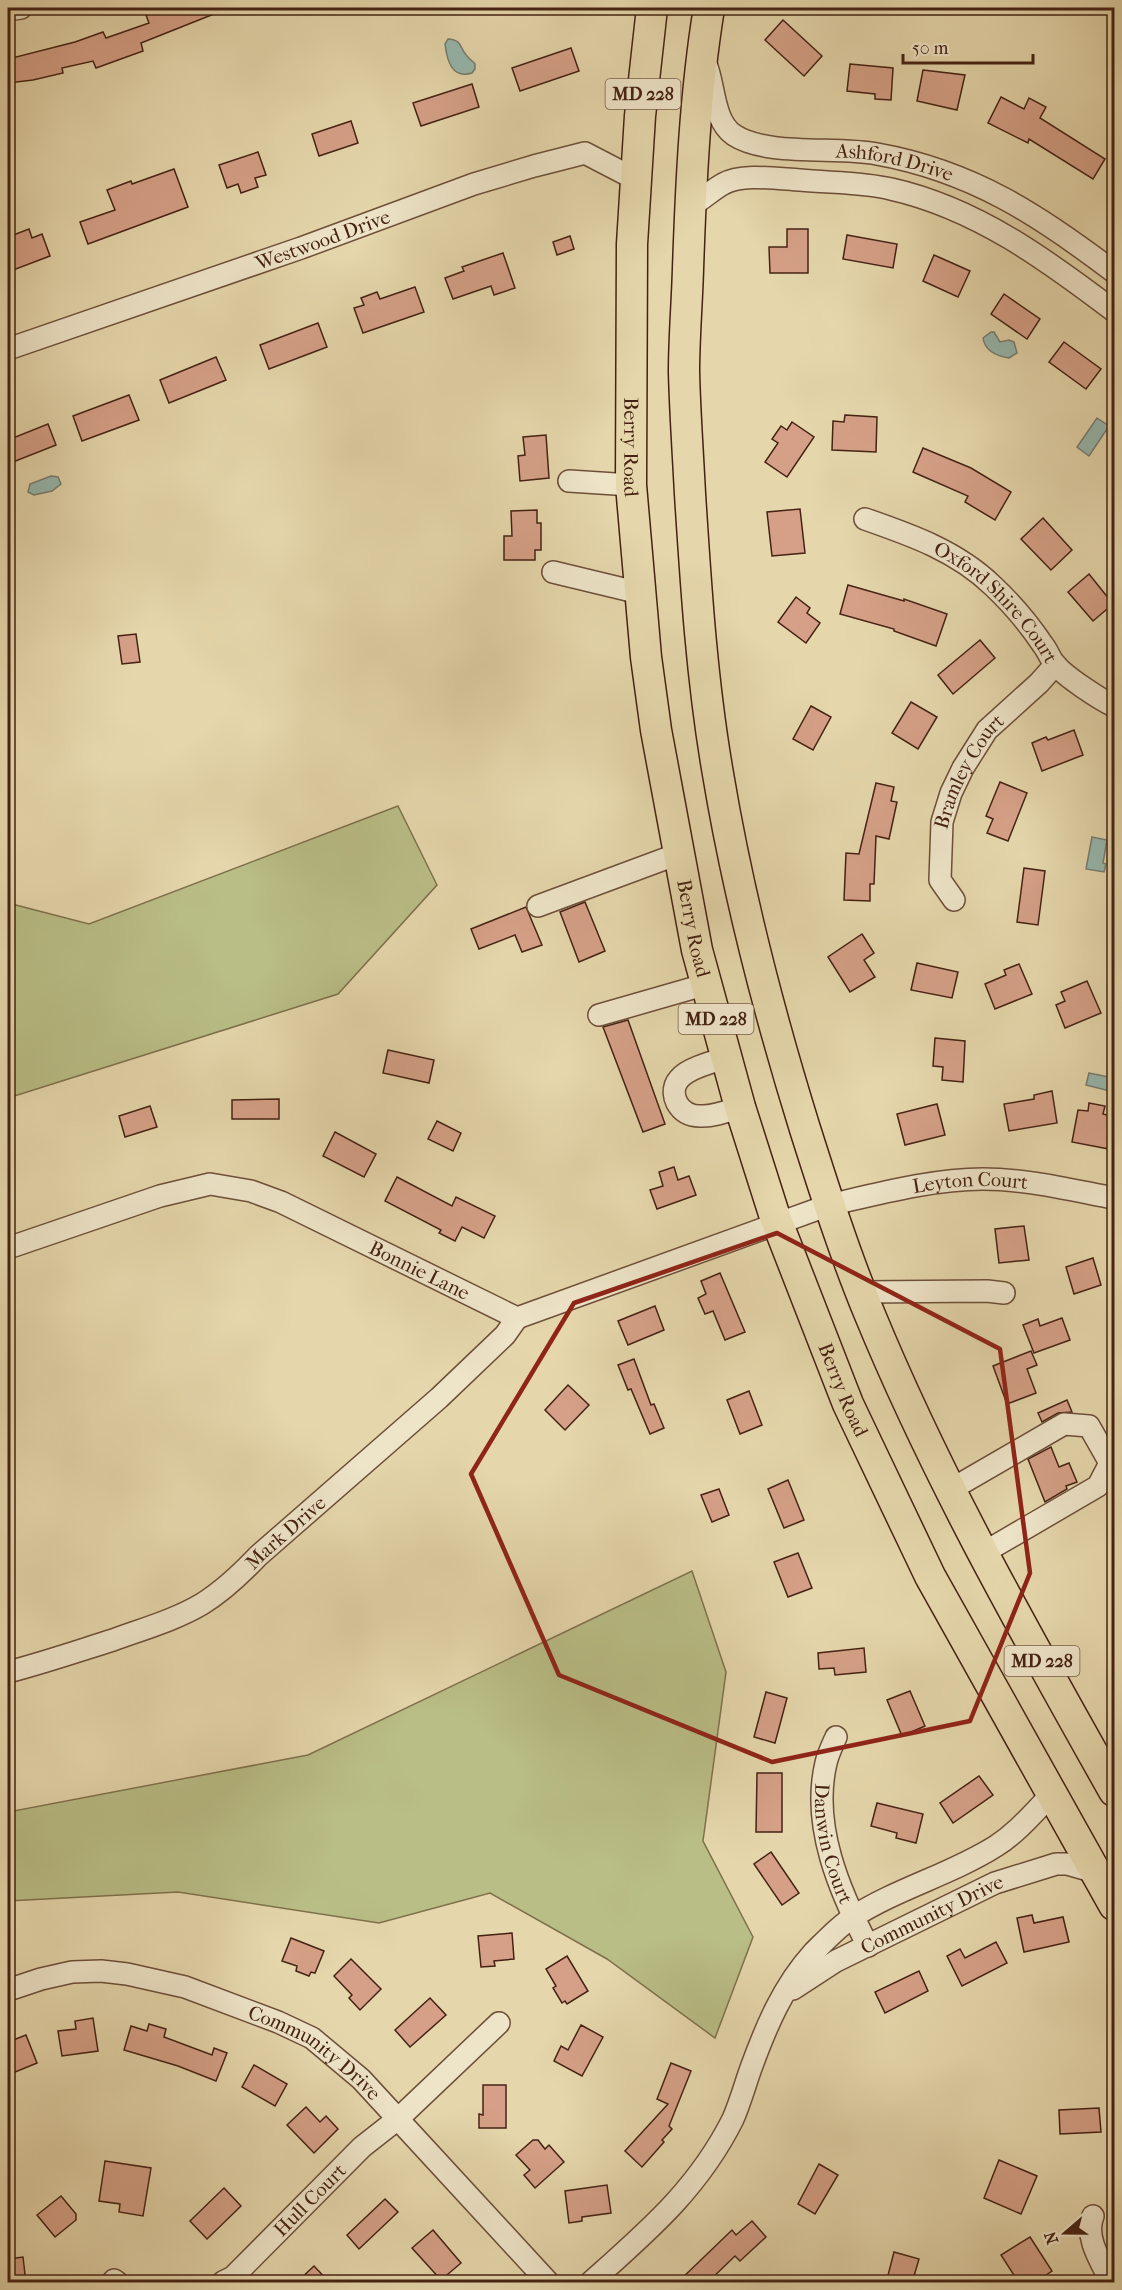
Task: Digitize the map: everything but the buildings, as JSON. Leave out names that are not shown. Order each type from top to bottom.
[{"type":"highway","name":"Berry Road","points":[[652,8],[640,116],[632,244],[632,485],[640,593],[656,730],[697,950],[740,1107],[778,1224],[848,1404],[930,1576],[1114,1905]]},
{"type":"highway","name":"MD 228","points":[[709,8],[702,57],[689,207],[684,373],[693,540],[710,720],[731,843],[763,984],[785,1065],[829,1205],[896,1377],[983,1553],[1114,1791]]},
{"type":"street","points":[[8,10],[21,8]]},
{"type":"street","name":"Ashford Drive","points":[[702,57],[709,72],[722,120],[732,133],[743,140],[754,144],[784,148],[875,153],[939,170],[993,190],[1033,214],[1111,270]]},
{"type":"street","name":"Westwood Drive","points":[[8,349],[301,248],[474,184],[534,165],[585,153],[637,180]]},
{"type":"street","points":[[892,189],[899,159]]},
{"type":"street","name":"Ashford Drive","points":[[689,207],[706,198],[723,184],[738,179],[795,180],[892,189],[942,205],[1000,233],[1050,262],[1114,311]]},
{"type":"street","points":[[1089,292],[1111,270]]},
{"type":"street","points":[[569,481],[632,485]]},
{"type":"street","name":"Oxford Shire Court","points":[[865,519],[940,548],[973,568],[993,585],[1017,612],[1044,645],[1055,665],[1114,706]]},
{"type":"street","points":[[554,572],[640,593]]},
{"type":"street","name":"Bramley Court","points":[[954,900],[940,880],[942,822],[951,793],[963,768],[987,730],[1039,683],[1055,665]]},
{"type":"street","points":[[538,906],[678,854]]},
{"type":"street","points":[[599,1015],[707,984]]},
{"type":"street","points":[[726,1058],[687,1071],[676,1083],[673,1093],[678,1106],[686,1114],[711,1116],[740,1107]]},
{"type":"street","name":"Leyton Court","points":[[829,1205],[911,1188],[981,1179],[1017,1181],[1114,1198]]},
{"type":"street","name":"Bonnie Lane","points":[[8,1248],[160,1196],[210,1184],[226,1186],[250,1191],[281,1202],[517,1318]]},
{"type":"street","points":[[517,1318],[829,1205]]},
{"type":"street","points":[[861,1292],[977,1291],[1004,1293]]},
{"type":"street","name":"Mark Drive","points":[[8,1672],[40,1664],[139,1631],[181,1616],[203,1603],[239,1576],[258,1556],[394,1438],[499,1341],[517,1318]]},
{"type":"street","points":[[950,1490],[1064,1424],[1089,1426],[1108,1443],[1110,1463],[1098,1486],[983,1553]]},
{"type":"street","name":"Danwin Court","points":[[836,1737],[826,1763],[823,1786],[824,1827],[834,1869],[853,1917],[868,1946]]},
{"type":"street","name":"Community Drive","points":[[591,2283],[666,2213],[709,2163],[734,2117],[758,2050],[780,1999],[796,1972],[853,1917],[994,1847],[1013,1834],[1052,1794]]},
{"type":"street","name":"Community Drive","points":[[780,1999],[836,1961],[994,1883],[1056,1864],[1067,1864],[1095,1872]]},
{"type":"street","points":[[958,1866],[971,1895]]},
{"type":"street","name":"Community Drive","points":[[8,1990],[41,1978],[72,1972],[101,1971],[158,1980],[185,1987],[278,2022],[312,2038],[355,2073],[399,2118],[548,2283]]},
{"type":"street","name":"Hull Court","points":[[223,2283],[233,2277],[362,2147],[399,2118],[499,2023]]},
{"type":"street","points":[[1093,2216],[1089,2226],[1091,2236],[1111,2283]]},
{"type":"highlighted area","points":[[777,1233],[1000,1349],[1030,1573],[970,1721],[772,1762],[559,1675],[471,1474],[574,1303]]},
{"type":"green space","points":[[398,806],[437,885],[338,994],[8,1098],[8,903],[89,924]]},
{"type":"green space","points":[[692,1571],[726,1672],[703,1841],[753,1937],[715,2038],[607,1959],[490,1893],[379,1923],[178,1892],[8,1901],[8,1812],[308,1755]]},
{"type":"water","points":[[448,39],[456,41],[475,64],[472,73],[460,73],[452,67],[447,57],[445,44]]},
{"type":"water","points":[[994,332],[1000,342],[1009,340],[1014,342],[1017,353],[1009,358],[992,352],[984,343],[983,338]]},
{"type":"water","points":[[1097,418],[1109,426],[1089,456],[1077,447]]},
{"type":"water","points":[[51,476],[58,477],[61,484],[52,491],[34,495],[28,492],[30,484]]},
{"type":"water","points":[[1092,837],[1107,840],[1103,863],[1106,864],[1104,872],[1086,869]]},
{"type":"water","points":[[1089,1073],[1114,1078],[1114,1092],[1086,1085]]}]
